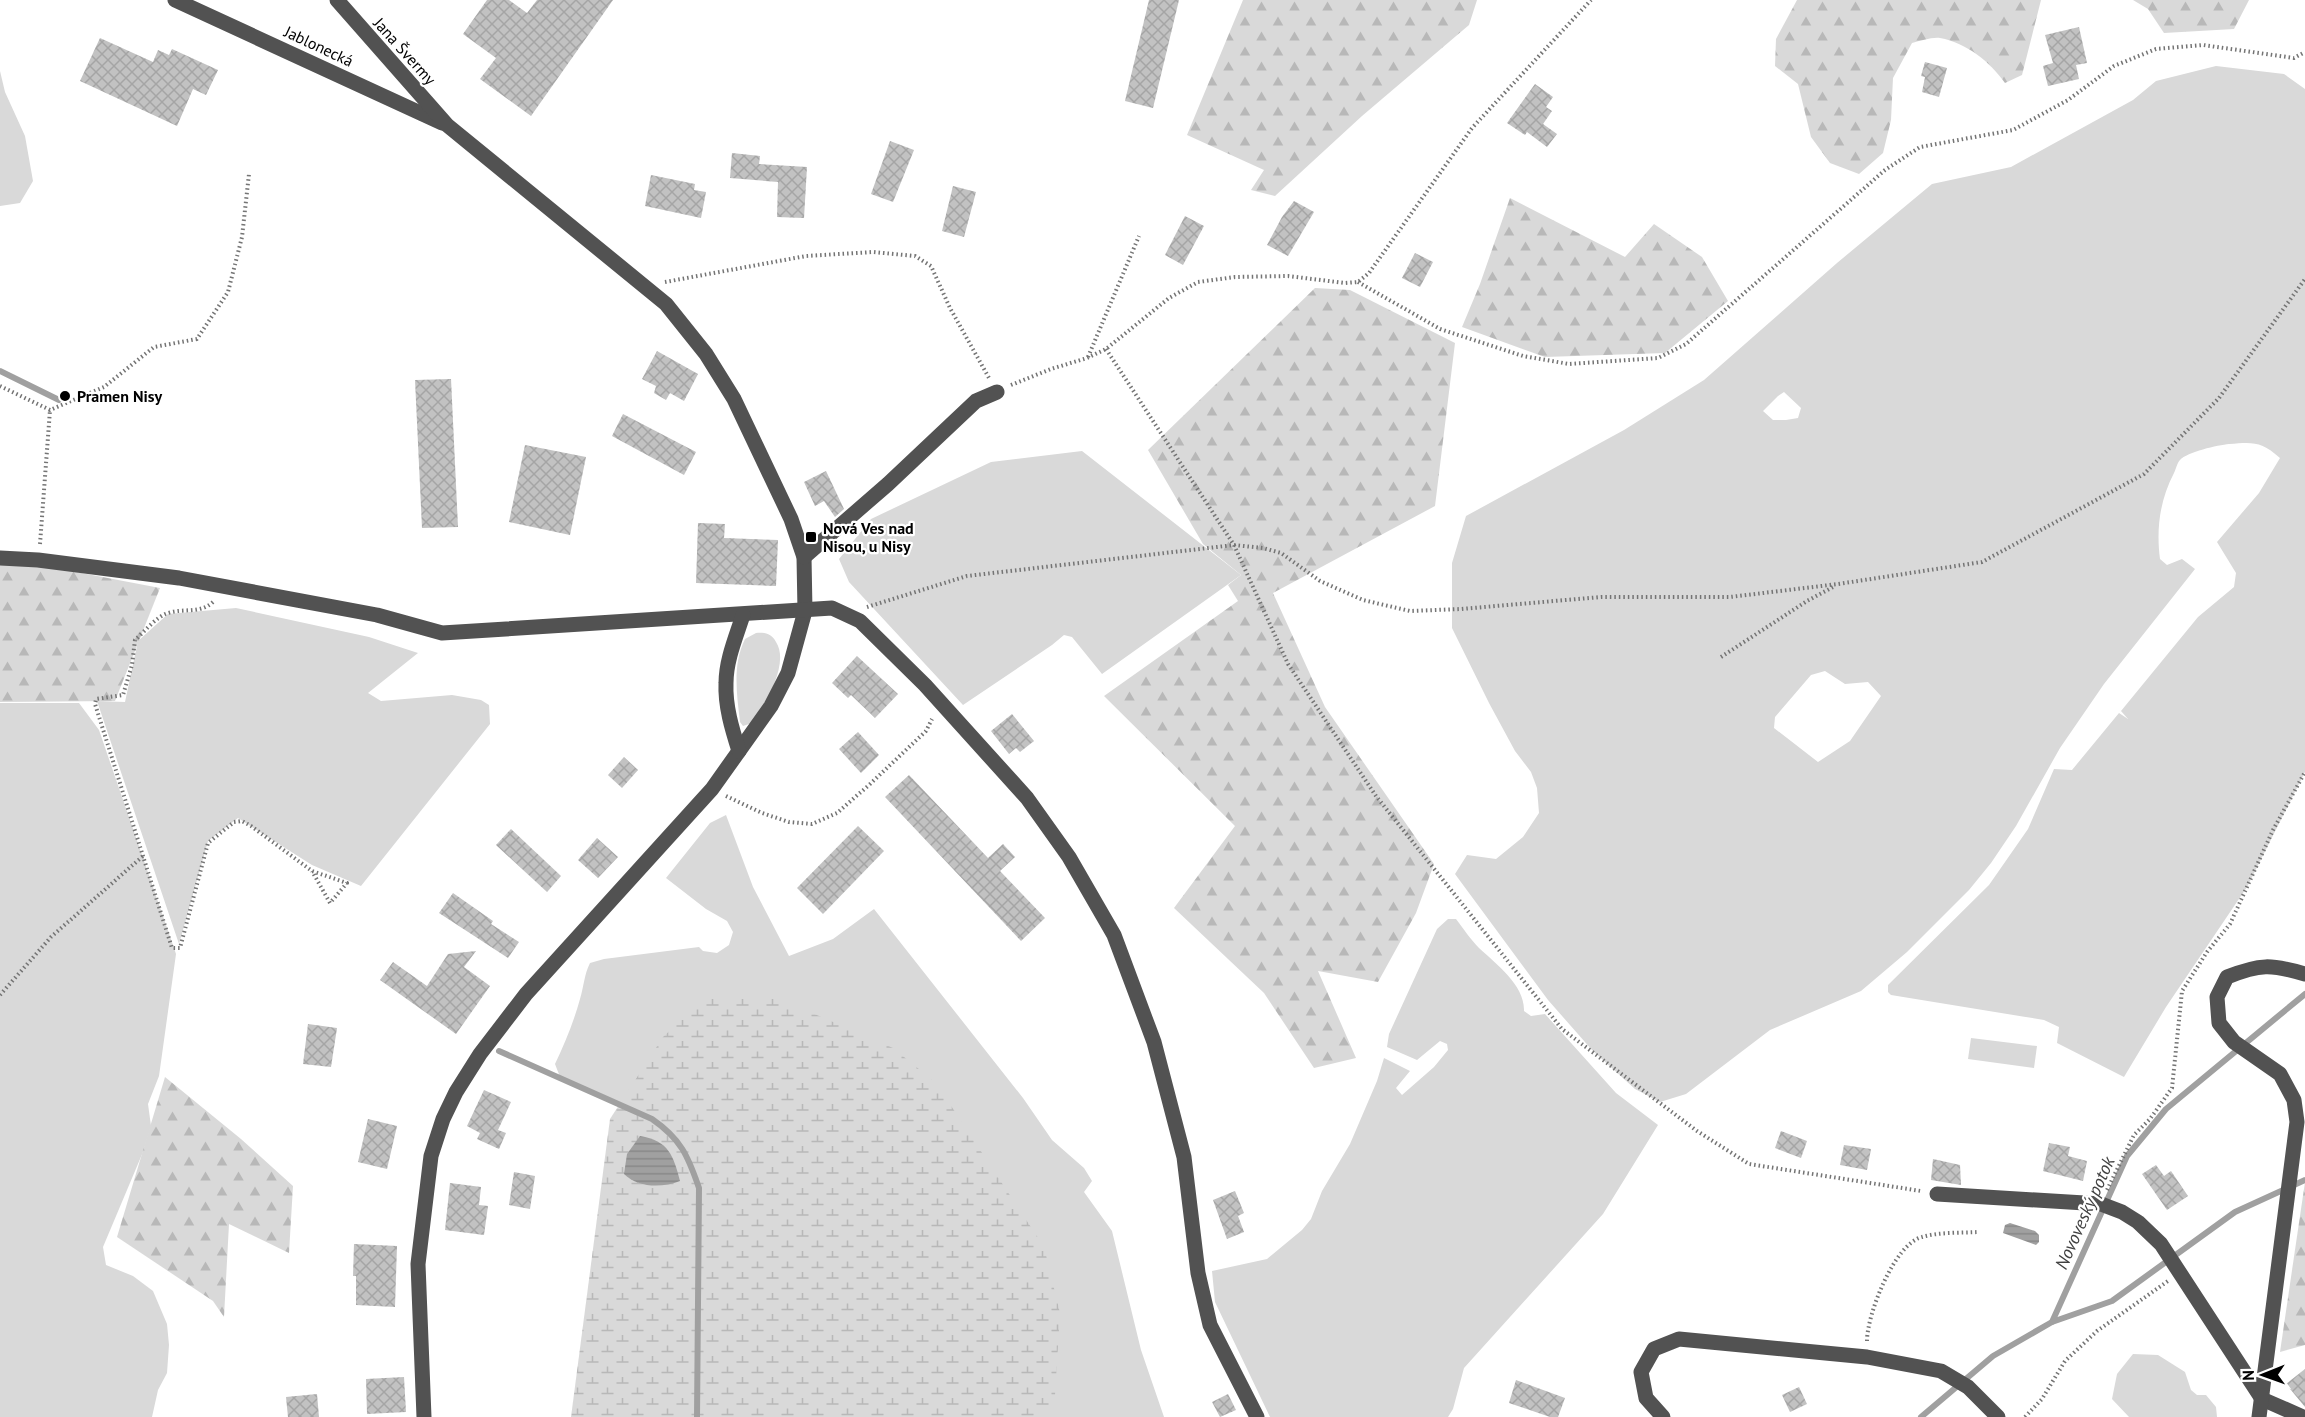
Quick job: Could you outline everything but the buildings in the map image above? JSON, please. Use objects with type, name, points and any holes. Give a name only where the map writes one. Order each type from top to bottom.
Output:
[{"type":"street","name":"Jablonecká","points":[[175,0],[447,125]]},
{"type":"street","name":"Jana Švermy","points":[[337,0],[447,125]]},
{"type":"street","points":[[424,1417],[418,1264],[431,1156],[443,1119],[456,1092],[480,1054],[526,994],[712,789],[739,752],[771,706],[788,673],[806,611],[804,558],[791,519],[734,399],[706,354],[666,304],[646,285],[447,125]]},
{"type":"street","points":[[804,558],[888,484],[976,401],[997,392]]},
{"type":"street","points":[[0,558],[38,560],[155,575],[377,615],[442,633],[832,608],[861,621],[940,701],[1027,798],[1069,857],[1114,935],[1154,1042],[1184,1156],[1198,1274],[1210,1325],[1257,1417]]},
{"type":"street","points":[[739,752],[729,718],[726,683],[731,654],[743,615]]},
{"type":"street","points":[[2259,1417],[2297,1122],[2294,1100],[2280,1074],[2234,1042],[2220,1023],[2217,998],[2227,977],[2252,967],[2278,966],[2305,974]]},
{"type":"street","points":[[1937,1194],[2101,1204],[2138,1222],[2161,1244],[2262,1399],[2303,1417]]},
{"type":"street","points":[[1663,1417],[1646,1398],[1641,1372],[1654,1349],[1678,1339],[1867,1357],[1941,1371],[1968,1387],[1998,1417]]},
{"type":"path","points":[[1358,282],[1369,273],[1472,128],[1592,0]]},
{"type":"path","points":[[646,285],[806,256],[873,252],[915,256],[931,266],[950,308],[997,392],[1106,349],[1169,298],[1198,282],[1235,277],[1288,276],[1345,283],[1358,282],[1440,329],[1522,356],[1569,364],[1658,358],[1686,345],[1885,170],[1920,147],[2013,130],[2068,100],[2114,66],[2156,49],[2203,45],[2294,58],[2305,52]]},
{"type":"path","points":[[0,386],[50,410],[104,387],[154,346],[197,339],[228,292],[242,237],[249,174]]},
{"type":"path","points":[[1088,358],[1139,236]]},
{"type":"path","points":[[845,614],[967,576],[1234,545],[1263,548],[1281,553],[1320,581],[1363,600],[1410,610],[1461,609],[1601,597],[1730,597],[1838,584],[1982,562],[2144,474],[2219,398],[2305,279]]},
{"type":"path","points":[[1106,349],[1234,545],[1287,664],[1376,796],[1562,1029],[1697,1131],[1749,1164],[1937,1194]]},
{"type":"path","points":[[42,535],[50,410]]},
{"type":"path","points":[[1722,657],[1807,600],[1838,584]]},
{"type":"path","points":[[229,588],[205,609],[166,613],[149,627],[135,640],[132,665],[123,695],[96,699],[95,704],[172,948],[180,948],[208,843],[234,822],[242,821],[251,826],[312,871],[347,882],[330,903],[312,871]]},
{"type":"path","points":[[712,789],[762,813],[789,822],[812,824],[837,813],[926,731],[940,701]]},
{"type":"path","points":[[0,995],[51,937],[143,856]]},
{"type":"path","points":[[1867,1357],[1867,1332],[1872,1312],[1884,1283],[1900,1254],[1919,1237],[1978,1232]]},
{"type":"path","points":[[2025,1417],[2042,1400],[2065,1361],[2097,1331],[2180,1273]]},
{"type":"green space","points":[[1243,0],[1477,0],[1469,25],[1362,116],[1275,196],[1251,190],[1264,170],[1187,135]]},
{"type":"green space","points":[[1797,0],[2041,0],[2022,75],[2005,83],[1977,54],[1959,44],[1940,38],[1912,43],[1893,78],[1891,120],[1883,153],[1859,174],[1830,163],[1811,137],[1798,84],[1775,66],[1776,39]]},
{"type":"green space","points":[[2133,0],[2249,0],[2234,29],[2164,33],[2148,9]]},
{"type":"green space","points":[[2216,66],[2284,74],[2305,89],[2305,772],[2247,887],[2166,1007],[2124,1077],[2057,1043],[2059,1027],[2044,1020],[1891,995],[1888,992],[1888,985],[1989,885],[2028,829],[2054,769],[2072,770],[2119,713],[2128,719],[2121,711],[2198,617],[2234,587],[2236,573],[2217,542],[2259,493],[2280,458],[2267,448],[2251,443],[2211,447],[2180,460],[2169,483],[2160,514],[2160,559],[2167,565],[2182,559],[2195,569],[2104,684],[2060,748],[2016,826],[1969,890],[1907,952],[1861,991],[1770,1030],[1686,1094],[1660,1102],[1635,1089],[1592,1050],[1548,1000],[1455,874],[1467,855],[1496,859],[1523,837],[1539,813],[1537,788],[1531,772],[1515,751],[1452,628],[1452,563],[1466,516],[1624,430],[1704,380],[1837,263],[1932,184],[2011,167],[2133,100],[2156,81]],"holes":[[[1784,392],[1801,408],[1798,418],[1773,420],[1763,411]],[[1825,671],[1845,684],[1868,682],[1881,696],[1850,741],[1818,762],[1774,728],[1775,717],[1811,675]]]},
{"type":"green space","points":[[0,71],[5,92],[25,136],[33,181],[20,203],[0,206]]},
{"type":"green space","points":[[1510,198],[1625,257],[1654,224],[1702,257],[1728,301],[1665,353],[1545,357],[1462,327],[1480,284]]},
{"type":"green space","points":[[1315,288],[1350,290],[1455,343],[1435,506],[1273,593],[1325,707],[1434,864],[1416,913],[1378,982],[1318,971],[1356,1058],[1314,1068],[1264,993],[1174,908],[1235,826],[1104,696],[1238,601],[1228,585],[1241,575],[1203,544],[1148,450]]},
{"type":"green space","points":[[1082,451],[1241,575],[1102,674],[1072,637],[1064,635],[963,705],[849,582],[839,559],[871,519],[991,462]]},
{"type":"green space","points":[[0,561],[24,562],[160,588],[115,701],[0,702]]},
{"type":"green space","points":[[236,608],[369,637],[418,653],[368,693],[381,701],[452,695],[481,700],[489,705],[490,724],[361,886],[312,865],[238,818],[208,841],[179,944],[97,701],[125,702],[138,641],[168,614]]},
{"type":"green space","points":[[756,633],[768,634],[774,639],[780,651],[780,661],[774,684],[763,706],[752,723],[743,726],[740,722],[737,691],[738,659],[745,639]]},
{"type":"green space","points":[[0,703],[79,703],[99,730],[176,954],[159,1076],[148,1104],[151,1126],[143,1152],[103,1247],[106,1265],[133,1276],[153,1291],[167,1324],[169,1345],[167,1373],[158,1390],[152,1417],[0,1417]]},
{"type":"green space","points":[[726,815],[753,887],[789,956],[833,939],[874,909],[1023,1098],[1052,1140],[1084,1168],[1092,1181],[1084,1192],[1112,1231],[1141,1350],[1164,1417],[729,1417],[624,1105],[560,1077],[555,1064],[575,1015],[590,963],[604,959],[699,947],[703,951],[717,953],[729,945],[733,932],[727,921],[706,909],[666,878],[710,823]]},
{"type":"green space","points":[[1448,919],[1456,919],[1476,945],[1515,984],[1523,1001],[1524,1011],[1531,1016],[1545,1014],[1616,1093],[1658,1125],[1603,1214],[1464,1368],[1453,1409],[1448,1417],[1270,1417],[1215,1302],[1212,1271],[1267,1259],[1302,1230],[1311,1219],[1322,1191],[1350,1144],[1377,1081],[1384,1058],[1410,1071],[1396,1088],[1402,1095],[1434,1067],[1448,1050],[1447,1044],[1440,1041],[1417,1060],[1387,1047],[1389,1034],[1437,929]]},
{"type":"green space","points":[[773,996],[893,1048],[936,1083],[1044,1247],[1060,1313],[1055,1395],[1044,1417],[571,1417],[610,1119],[663,1037],[704,999]]},
{"type":"green space","points":[[1971,1038],[2037,1046],[2034,1068],[1968,1059]]},
{"type":"green space","points":[[165,1077],[241,1139],[293,1186],[289,1253],[229,1224],[224,1317],[213,1301],[117,1237]]},
{"type":"green space","points":[[2305,1182],[2305,1345],[2280,1352]]},
{"type":"green space","points":[[2133,1354],[2158,1355],[2185,1372],[2191,1390],[2197,1395],[2206,1395],[2216,1407],[2217,1417],[2129,1417],[2112,1399],[2117,1374]]},
{"type":"shaded area","points":[[640,1136],[658,1141],[664,1146],[672,1157],[680,1181],[666,1185],[650,1185],[636,1182],[624,1174],[627,1154]]},
{"type":"shaded area","points":[[2010,1223],[2035,1231],[2039,1235],[2039,1242],[2036,1245],[2003,1233],[2005,1225]]},
{"type":"waterway","points":[[0,371],[59,400]]},
{"type":"waterway","name":"Novoveský potok","points":[[1921,1417],[1993,1356],[2052,1322],[2127,1156],[2166,1109],[2305,994]]},
{"type":"waterway","points":[[499,1051],[652,1119],[677,1141],[687,1157],[699,1188],[697,1417]]},
{"type":"waterway","points":[[2052,1322],[2112,1301],[2235,1212],[2305,1180]]},
{"type":"place","name":"Pramen Nisy","points":[[65,396]]},
{"type":"place","name":"Nová Ves nad Nisou, u Nisy","points":[[811,537]]}]
